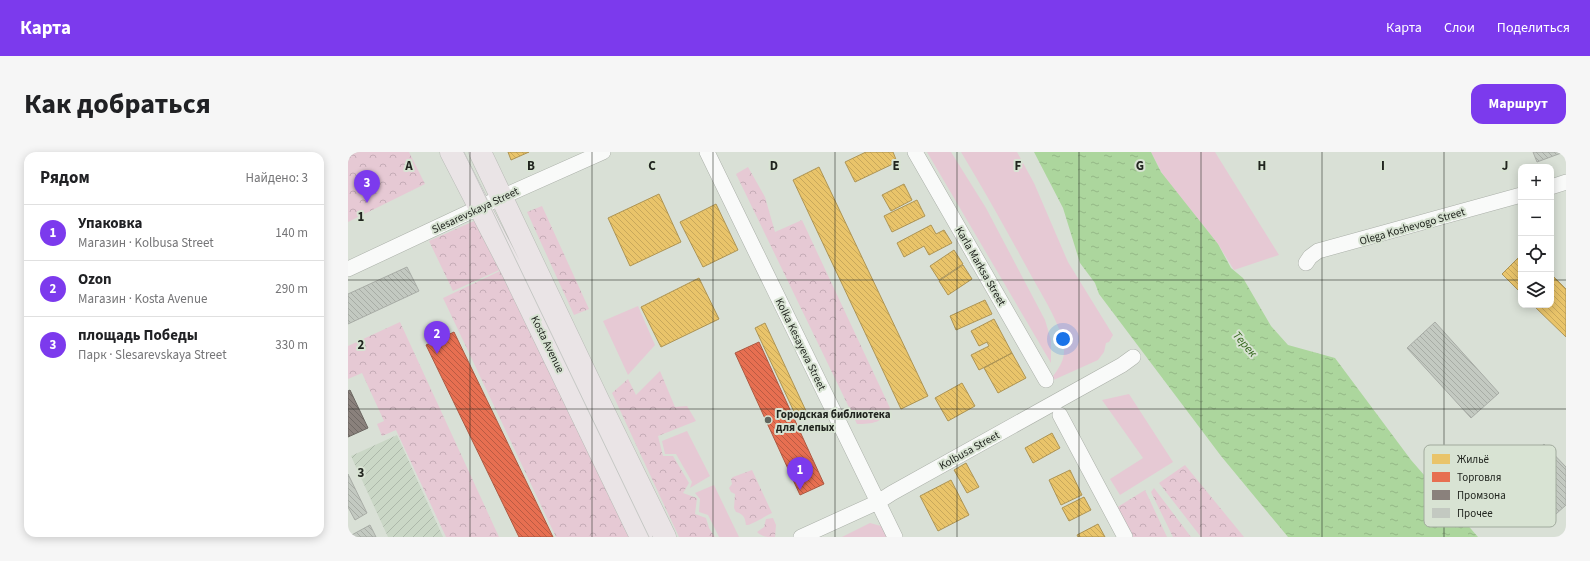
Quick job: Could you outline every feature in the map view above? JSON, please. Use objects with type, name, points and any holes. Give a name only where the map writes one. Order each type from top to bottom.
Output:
[{"type":"main road","name":"Kosta Avenue","points":[[451,152],[513,272],[641,537]]},
{"type":"main road","name":"Kosta Avenue","points":[[480,152],[665,537]]},
{"type":"street","name":"Slesarevskaya Street","points":[[348,269],[502,197],[603,152]]},
{"type":"street","name":"Kolka Kesayeva Street","points":[[707,152],[894,537]]},
{"type":"street","name":"Karla Marksa Street","points":[[915,152],[1046,380]]},
{"type":"street","points":[[1554,186],[1566,182]]},
{"type":"street","name":"Olega Koshevogo Street","points":[[1306,262],[1318,251],[1518,196]]},
{"type":"street","name":"Kolbusa Street","points":[[801,537],[878,502],[1044,407],[1122,365],[1133,357]]},
{"type":"street","points":[[1060,415],[1125,537]]},
{"type":"shaded area","points":[[397,435],[443,537],[388,537],[351,456]]},
{"type":"green space","points":[[348,152],[409,152],[425,184],[348,222]]},
{"type":"green space","points":[[927,152],[951,152],[986,208],[1045,320],[1051,340],[1051,363]]},
{"type":"green space","points":[[961,152],[1017,152],[1034,183],[1068,262],[1113,335],[1109,342],[1106,343],[1104,352],[1098,360],[1049,382],[1059,368],[1064,356],[1061,334],[1047,304]]},
{"type":"green space","points":[[1151,152],[1215,152],[1279,255],[1234,270],[1218,244],[1163,175]]},
{"type":"green space","points":[[748,167],[765,197],[775,232],[802,220],[890,408],[880,420],[868,424],[857,424],[736,174]]},
{"type":"green space","points":[[542,206],[589,309],[574,315],[527,212]]},
{"type":"green space","points":[[483,217],[506,267],[453,291],[429,241]]},
{"type":"green space","points":[[502,270],[629,537],[556,537],[443,298]]},
{"type":"green space","points":[[638,306],[655,345],[628,375],[603,321]]},
{"type":"green space","points":[[400,322],[499,537],[446,537],[396,430],[382,436],[377,424],[384,421],[362,373],[348,379],[348,346]]},
{"type":"green space","points":[[660,371],[675,407],[687,406],[696,421],[658,436],[663,456],[673,456],[689,483],[683,493],[697,498],[695,514],[706,518],[709,528],[715,537],[679,537],[612,393],[628,379],[636,395]]},
{"type":"green space","points":[[1129,394],[1173,462],[1120,495],[1110,479],[1143,458],[1102,400]]},
{"type":"green space","points":[[687,431],[710,476],[690,488],[692,482],[676,454],[665,454],[662,441]]},
{"type":"green space","points":[[1185,465],[1244,537],[1201,537],[1159,483]]},
{"type":"green space","points":[[752,470],[772,513],[749,525],[746,525],[744,517],[736,512],[734,508],[735,494],[731,492],[729,488],[732,484],[731,479],[733,477]]},
{"type":"green space","points":[[714,485],[739,537],[719,537],[708,515],[699,512],[700,499],[695,493]]},
{"type":"green space","points":[[1154,488],[1191,537],[1173,537],[1151,492]]},
{"type":"green space","points":[[1145,490],[1167,537],[1130,537],[1116,508]]},
{"type":"green space","points":[[773,518],[776,525],[775,537],[763,536],[757,532],[764,527],[766,519]]},
{"type":"green space","points":[[870,523],[881,526],[888,537],[842,537]]},
{"type":"water","name":"Терек","points":[[1034,152],[1151,152],[1161,172],[1218,244],[1231,268],[1243,278],[1271,326],[1288,345],[1335,358],[1411,460],[1424,475],[1424,527],[1469,527],[1478,537],[1288,537],[1221,456],[1099,294],[1095,283],[1080,263],[1063,208]]},
{"type":"building: Жильё","points":[[508,152],[529,152],[511,160]]},
{"type":"building: Жильё","points":[[866,152],[893,152],[897,162],[855,182],[845,162]]},
{"type":"building: Жильё","points":[[819,167],[928,396],[901,409],[793,180]]},
{"type":"building: Жильё","points":[[904,184],[912,200],[891,211],[882,195]]},
{"type":"building: Жильё","points":[[659,194],[681,242],[630,266],[608,218]]},
{"type":"building: Жильё","points":[[917,200],[925,216],[892,232],[884,216]]},
{"type":"building: Жильё","points":[[716,204],[738,250],[703,267],[680,222]]},
{"type":"building: Жильё","points":[[931,225],[936,234],[944,230],[952,243],[929,255],[924,246],[904,257],[897,243]]},
{"type":"building: Жильё","points":[[954,250],[963,264],[939,280],[930,266]]},
{"type":"building: Жильё","points":[[1518,258],[1518,290],[1502,274]]},
{"type":"building: Жильё","points":[[963,265],[972,279],[948,295],[939,281]]},
{"type":"building: Жильё","points":[[1554,277],[1566,289],[1566,337],[1536,308],[1554,308]]},
{"type":"building: Жильё","points":[[699,278],[719,319],[661,347],[641,307]]},
{"type":"building: Жильё","points":[[985,300],[992,314],[956,330],[950,316]]},
{"type":"building: Жильё","points":[[994,319],[1012,353],[979,370],[971,355],[989,346],[987,342],[979,346],[971,331]]},
{"type":"building: Жильё","points":[[765,323],[806,411],[796,416],[755,328]]},
{"type":"building: Жильё","points":[[1012,353],[1026,378],[998,393],[984,368]]},
{"type":"building: Жильё","points":[[962,383],[975,406],[948,421],[935,398]]},
{"type":"building: Жильё","points":[[1052,433],[1060,448],[1033,463],[1025,448]]},
{"type":"building: Жильё","points":[[966,463],[979,487],[967,493],[954,470]]},
{"type":"building: Жильё","points":[[1070,470],[1082,495],[1061,505],[1049,480]]},
{"type":"building: Жильё","points":[[951,480],[969,515],[938,531],[920,496]]},
{"type":"building: Жильё","points":[[1084,497],[1091,510],[1069,521],[1062,508]]},
{"type":"building: Жильё","points":[[1098,524],[1105,537],[1078,537],[1077,535]]},
{"type":"building: Торговля","points":[[454,332],[553,537],[519,537],[426,345]]},
{"type":"building: Торговля","points":[[759,342],[824,484],[800,495],[735,353]]},
{"type":"building: Промзона","points":[[350,390],[368,428],[348,437],[348,391]]},
{"type":"building: Прочее","points":[[1533,152],[1564,152],[1537,162]]},
{"type":"building: Прочее","points":[[407,267],[419,291],[348,324],[348,294]]},
{"type":"building: Прочее","points":[[1435,322],[1499,393],[1471,418],[1407,348]]},
{"type":"building: Прочее","points":[[1556,457],[1566,467],[1566,505],[1556,514]]},
{"type":"building: Прочее","points":[[348,474],[367,513],[355,520],[348,507]]},
{"type":"building: Прочее","points":[[370,525],[376,537],[348,537]]},
{"type":"tram line","points":[[464,152],[649,537]]},
{"type":"place","name":"площадь Победы","points":[[367,203]]},
{"type":"place","name":"Ozon","points":[[437,354]]},
{"type":"place","name":"Городская библиотека для слепых","points":[[768,420]]},
{"type":"place","name":"Упаковка","points":[[800,490]]}]
